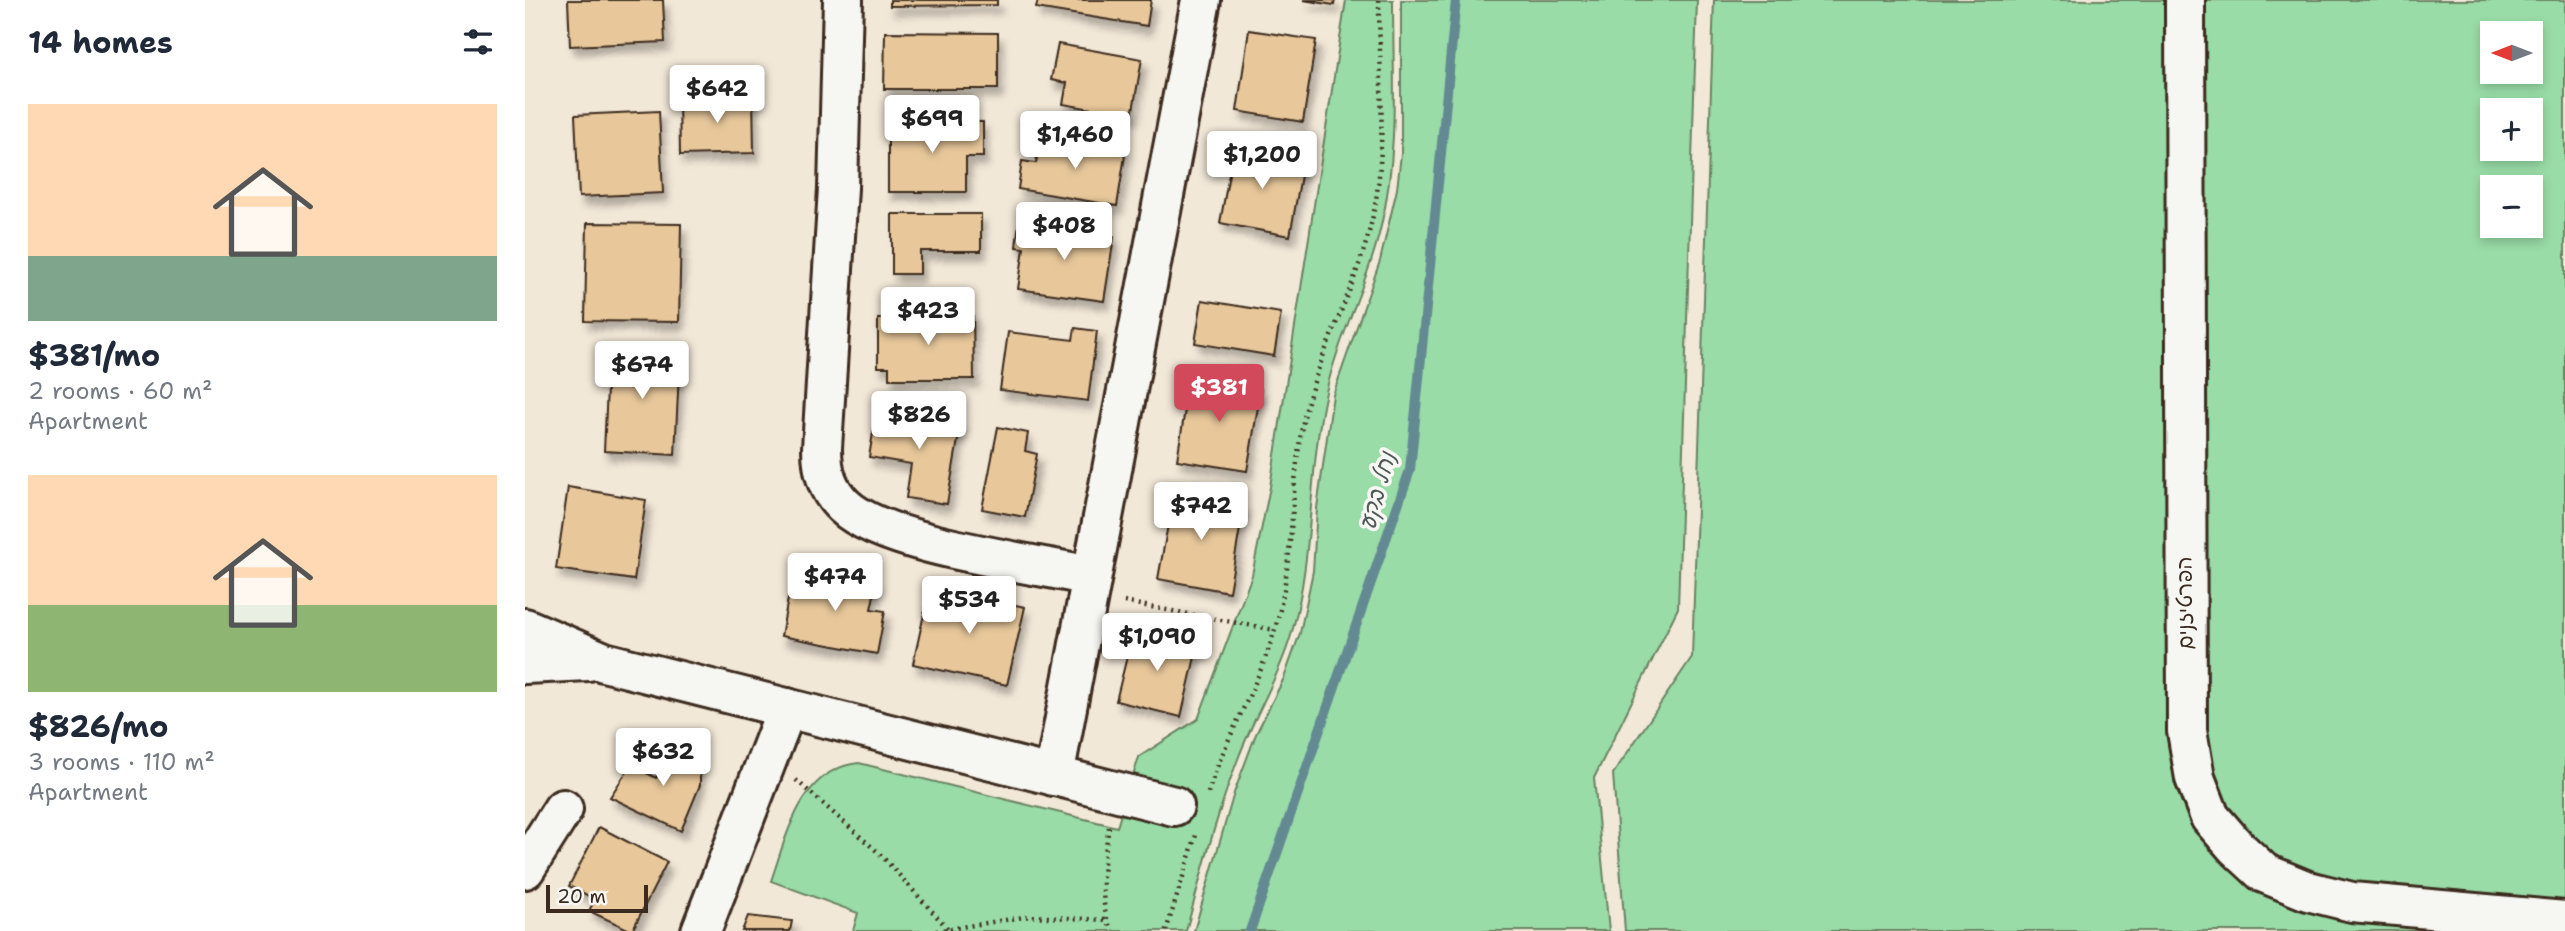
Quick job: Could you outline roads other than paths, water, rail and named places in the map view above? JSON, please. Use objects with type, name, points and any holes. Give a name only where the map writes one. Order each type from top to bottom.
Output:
[{"type":"street","points":[[843,0],[838,174],[821,448],[829,486],[855,515],[903,536],[1090,585]]},
{"type":"street","points":[[1054,776],[1201,0]]},
{"type":"street","name":"הפרטיזנים","points":[[2185,0],[2187,731],[2195,778],[2210,817],[2236,847],[2264,873],[2308,891],[2352,902],[2565,921]]},
{"type":"street","points":[[525,628],[604,662],[1193,811]]},
{"type":"street","points":[[525,664],[604,662]]},
{"type":"street","points":[[701,931],[787,708]]},
{"type":"street","points":[[525,869],[563,809]]},
{"type":"waterway","name":"נחל בקע","points":[[1250,931],[1410,470],[1456,0]]}]
